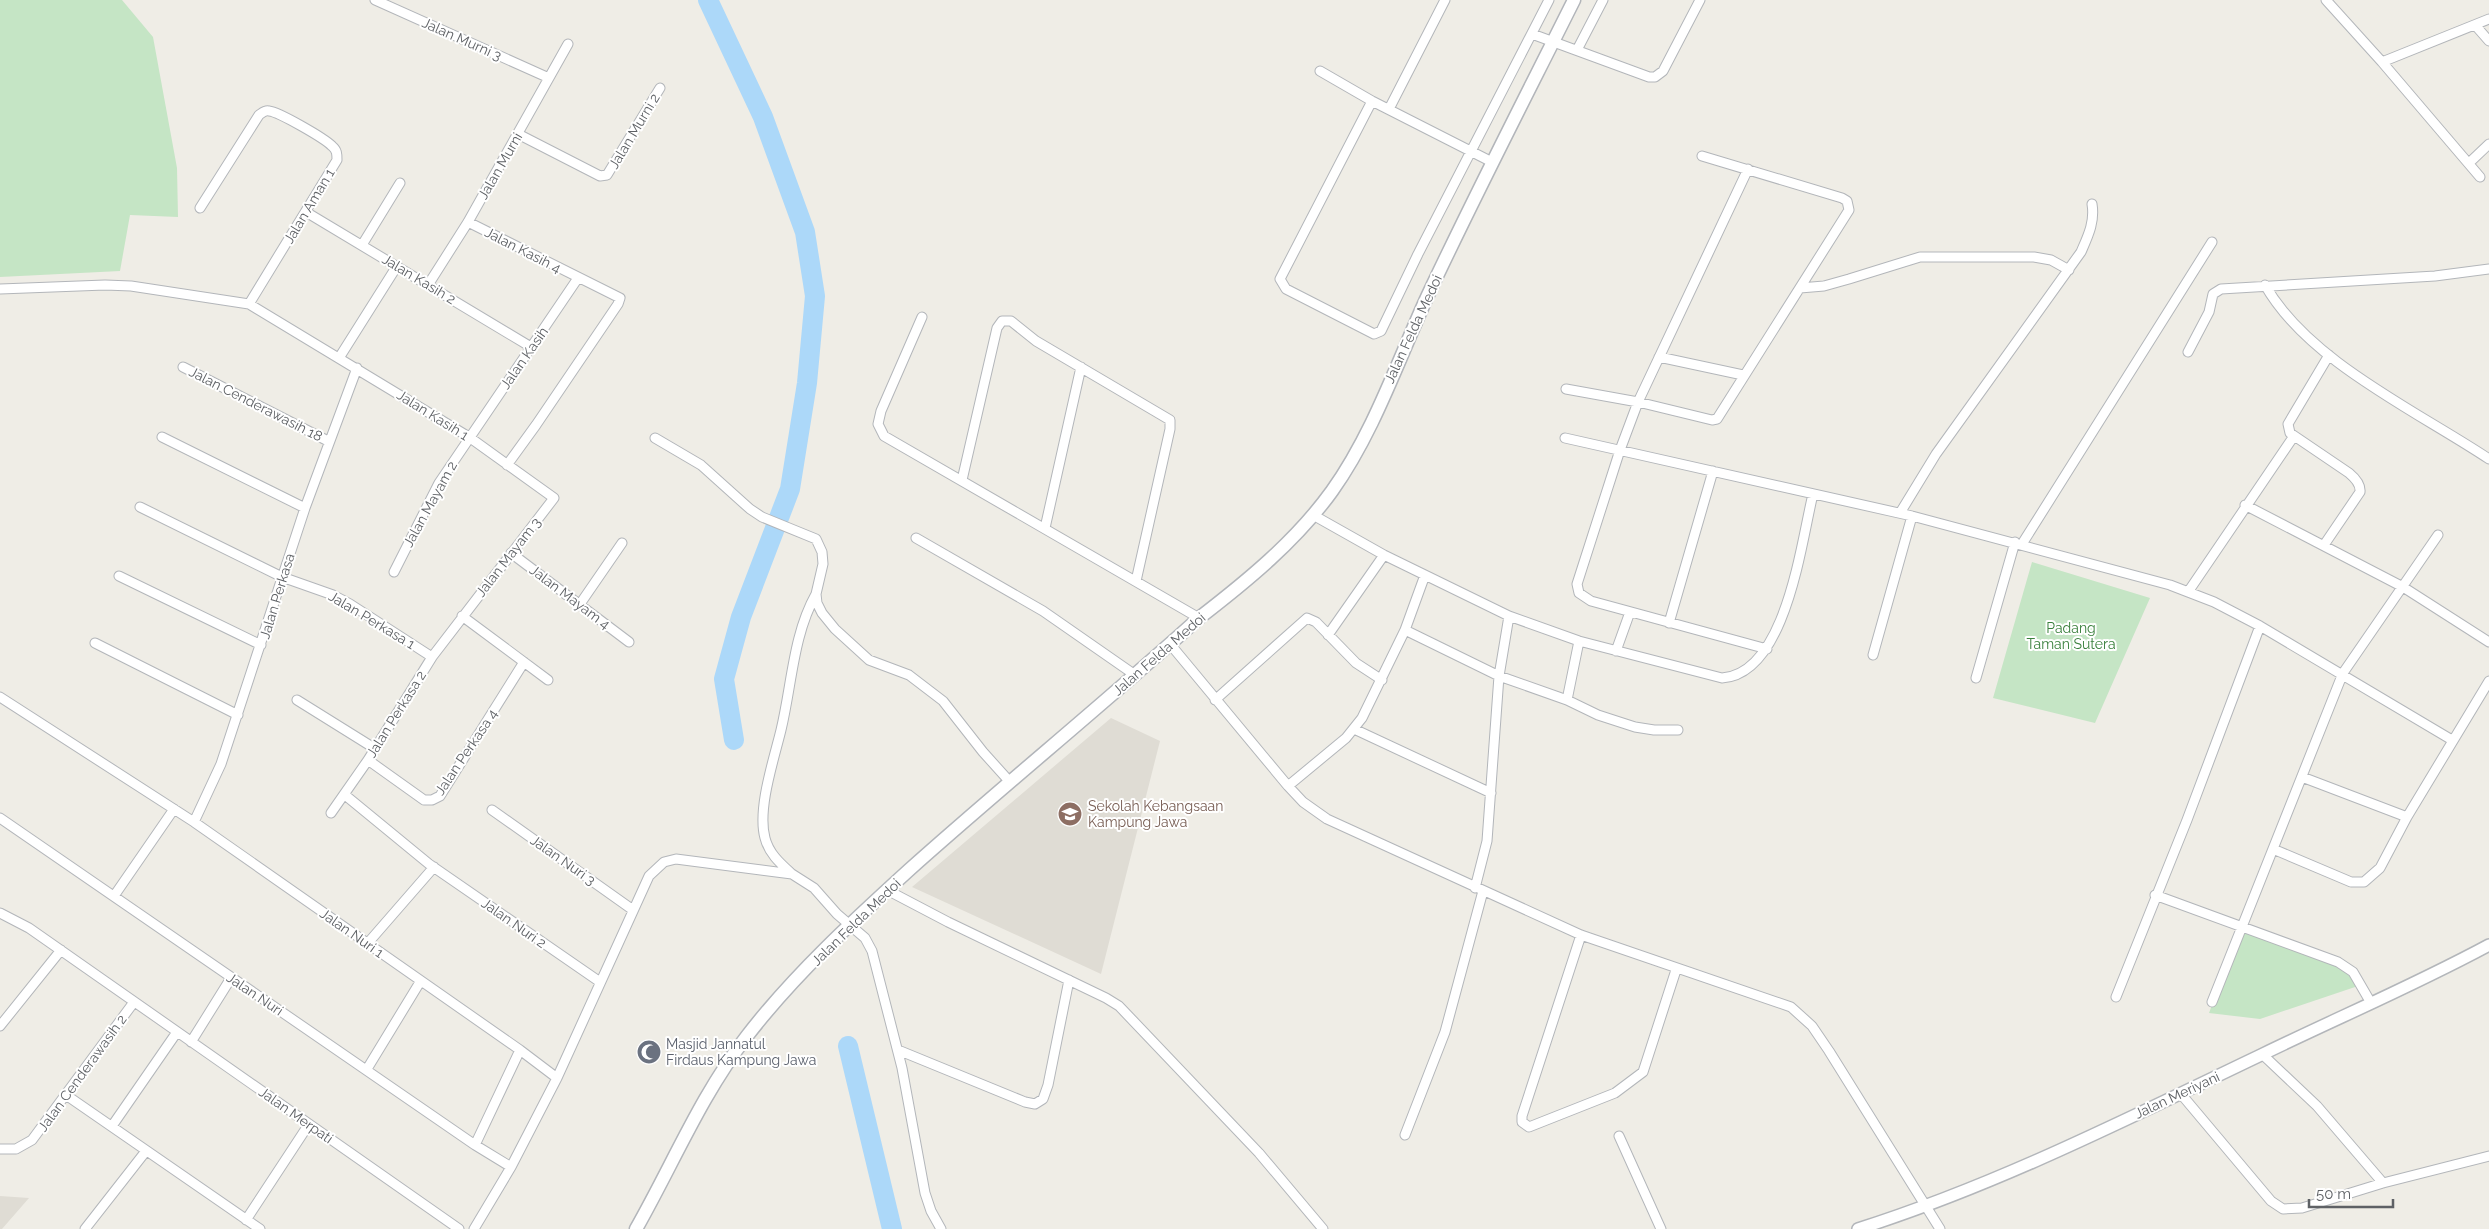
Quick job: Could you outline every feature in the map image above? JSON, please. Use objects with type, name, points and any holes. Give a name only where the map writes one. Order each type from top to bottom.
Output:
[{"type":"main road","name":"Jalan Felda Medoi","points":[[636,1229],[708,1092],[724,1066],[776,1001],[887,890],[1199,618],[1234,591],[1313,515],[1356,452],[1492,162],[1574,0]]},
{"type":"street","name":"Jalan Murni 3","points":[[375,0],[549,78]]},
{"type":"street","points":[[1389,109],[1445,0]]},
{"type":"street","points":[[1372,101],[1280,280],[1286,289],[1371,334],[1377,334],[1381,331],[1470,150],[1549,0]]},
{"type":"street","points":[[1577,50],[1603,0]]},
{"type":"street","points":[[1532,34],[1553,43],[1655,77],[1664,71],[1700,0]]},
{"type":"street","points":[[2326,0],[2382,62],[2480,177]]},
{"type":"street","points":[[2382,62],[2489,19]]},
{"type":"street","points":[[2475,25],[2489,41]]},
{"type":"street","name":"Jalan Murni","points":[[428,285],[468,222],[568,44]]},
{"type":"street","points":[[1320,71],[1372,101],[1492,162]]},
{"type":"street","name":"Jalan Murni 2","points":[[518,134],[600,176],[607,175],[660,88]]},
{"type":"street","name":"Jalan Aman 1","points":[[200,208],[259,115],[264,111],[271,110],[323,140],[336,152],[337,160],[249,304]]},
{"type":"street","points":[[2469,162],[2489,144]]},
{"type":"street","points":[[1566,389],[1638,402],[1715,420],[1720,416],[1743,375],[1847,216],[1849,205],[1842,198],[1702,156]]},
{"type":"street","points":[[1748,169],[1638,402],[1620,450],[1577,584],[1579,593],[1586,599],[1767,649]]},
{"type":"street","points":[[362,245],[400,184]]},
{"type":"street","points":[[1900,513],[1911,492],[1972,402],[2069,270],[2089,234],[2094,214],[2092,204]]},
{"type":"street","name":"Jalan Kasih 2","points":[[306,212],[531,347]]},
{"type":"street","name":"Jalan Kasih 4","points":[[468,222],[620,298],[618,304],[507,465]]},
{"type":"street","points":[[1976,678],[2019,543],[2212,242]]},
{"type":"street","points":[[1800,288],[1824,286],[1920,257],[2034,257],[2051,260],[2069,270]]},
{"type":"street","points":[[339,358],[397,266]]},
{"type":"street","points":[[2188,352],[2209,312],[2213,294],[2216,291],[2228,288],[2265,285],[2435,276],[2489,269]]},
{"type":"street","name":"Jalan Kasih","points":[[469,437],[578,278]]},
{"type":"street","points":[[0,289],[105,284],[131,286],[249,304]]},
{"type":"street","points":[[2265,285],[2285,313],[2329,355],[2489,459]]},
{"type":"street","name":"Jalan Kasih 1","points":[[249,304],[469,437],[554,498]]},
{"type":"street","points":[[922,317],[881,411],[879,429],[890,440],[1199,618]]},
{"type":"street","points":[[962,480],[999,324],[1007,320],[1011,321],[1036,340],[1166,416],[1171,423],[1136,581]]},
{"type":"street","points":[[2324,545],[2360,492],[2360,488],[2356,479],[2349,473],[2288,430],[2291,415],[2329,355]]},
{"type":"street","points":[[1659,357],[1743,375]]},
{"type":"street","name":"Jalan Cenderawasih 18","points":[[183,367],[328,440]]},
{"type":"street","points":[[1045,528],[1081,367]]},
{"type":"street","name":"Jalan Perkasa","points":[[194,822],[222,764],[328,440],[357,368]]},
{"type":"street","points":[[2188,592],[2245,505],[2294,436]]},
{"type":"street","name":"Jalan Mayam 2","points":[[394,572],[436,487],[469,437]]},
{"type":"street","points":[[162,438],[305,508]]},
{"type":"street","points":[[655,438],[701,465],[750,509],[762,517],[816,539],[822,552],[822,564],[816,594],[817,603],[822,613],[835,629],[869,660],[909,675],[922,683],[943,702],[1010,782]]},
{"type":"street","points":[[1565,438],[1900,513],[2019,543],[2188,592],[2214,602],[2260,626],[2343,673],[2452,740]]},
{"type":"street","points":[[1669,623],[1713,471]]},
{"type":"street","points":[[1313,515],[1384,555],[1509,616],[1616,652],[1722,678],[1731,678],[1745,671],[1767,649],[1787,603],[1813,494]]},
{"type":"street","name":"Jalan Mayam 3","points":[[462,616],[554,498]]},
{"type":"street","points":[[2245,505],[2403,587],[2489,642]]},
{"type":"street","name":"Jalan Perkasa 1","points":[[140,506],[282,578],[333,595],[432,657]]},
{"type":"street","points":[[1873,656],[1912,516]]},
{"type":"street","points":[[2212,1002],[2343,673],[2438,535]]},
{"type":"street","points":[[916,538],[1043,611],[1135,675]]},
{"type":"street","points":[[580,604],[622,543]]},
{"type":"street","name":"Jalan Mayam 4","points":[[511,553],[629,642]]},
{"type":"street","points":[[1328,635],[1384,555]]},
{"type":"street","points":[[1288,786],[1354,729],[1362,718],[1405,630],[1425,575]]},
{"type":"street","points":[[119,576],[261,646]]},
{"type":"street","points":[[816,594],[806,612],[798,641],[781,730],[769,771],[763,826],[765,839],[772,854],[792,874],[814,888],[837,914],[865,938],[872,951],[898,1050],[925,1193],[931,1211],[941,1229]]},
{"type":"street","points":[[1616,652],[1630,612]]},
{"type":"street","points":[[462,616],[548,680]]},
{"type":"street","name":"Jalan Perkasa 2","points":[[331,813],[368,760],[432,657],[462,616]]},
{"type":"street","points":[[1404,1135],[1445,1032],[1479,890],[1487,840],[1499,676],[1509,616]]},
{"type":"street","points":[[1215,700],[1302,621],[1312,620],[1356,663],[1382,680]]},
{"type":"street","points":[[2116,997],[2155,895],[2187,820],[2260,626]]},
{"type":"street","points":[[1405,630],[1499,676],[1567,700],[1598,715],[1635,727],[1654,730],[1678,730]]},
{"type":"street","points":[[1567,700],[1579,641]]},
{"type":"street","points":[[95,643],[238,714]]},
{"type":"street","points":[[1170,644],[1288,786],[1303,802],[1327,819],[1581,935],[1676,970],[1772,1000],[1791,1008],[1803,1016],[1830,1051],[1940,1229]]},
{"type":"street","name":"Jalan Perkasa 4","points":[[368,760],[424,800],[432,800],[440,796],[524,662]]},
{"type":"street","points":[[2273,849],[2351,882],[2364,882],[2380,868],[2407,817],[2489,681]]},
{"type":"street","name":"Jalan Nuri 1","points":[[0,697],[194,822],[420,982],[520,1050],[557,1078]]},
{"type":"street","points":[[297,700],[374,748]]},
{"type":"street","points":[[1354,729],[1491,793]]},
{"type":"street","points":[[2302,777],[2407,817]]},
{"type":"street","name":"Jalan Nuri 2","points":[[345,795],[399,841],[431,865],[600,982]]},
{"type":"street","points":[[114,896],[174,809]]},
{"type":"street","name":"Jalan Nuri 3","points":[[492,810],[633,910]]},
{"type":"street","name":"Jalan Nuri","points":[[0,818],[475,1145],[512,1167]]},
{"type":"street","points":[[474,1229],[512,1167],[557,1078],[633,910],[654,869],[664,862],[676,859],[792,874]]},
{"type":"street","points":[[367,944],[431,865]]},
{"type":"street","points":[[887,890],[948,922],[1106,998],[1125,1012],[1259,1153],[1323,1229]]},
{"type":"street","points":[[2155,895],[2242,926],[2346,967],[2357,978],[2371,1003]]},
{"type":"street","name":"Jalan Merpati","points":[[0,913],[29,928],[459,1229]]},
{"type":"street","points":[[1581,935],[1522,1116],[1522,1122],[1529,1128],[1615,1093],[1643,1072],[1676,970]]},
{"type":"street","name":"Jalan Meriyani","points":[[1858,1229],[1926,1206],[1994,1178],[2181,1094],[2489,945]]},
{"type":"street","points":[[0,1026],[60,950]]},
{"type":"street","points":[[191,1042],[231,978]]},
{"type":"street","points":[[898,1050],[1025,1102],[1035,1104],[1042,1099],[1048,1085],[1069,980]]},
{"type":"street","points":[[367,1069],[420,982]]},
{"type":"street","name":"Jalan Cenderawasih 2","points":[[0,1149],[16,1149],[32,1140],[134,1002]]},
{"type":"street","points":[[112,1126],[177,1032]]},
{"type":"street","points":[[475,1145],[520,1050]]},
{"type":"street","points":[[2262,1054],[2317,1106],[2383,1183]]},
{"type":"street","points":[[2181,1094],[2278,1207],[2289,1209],[2302,1208],[2383,1183],[2489,1156]]},
{"type":"street","points":[[66,1095],[260,1229]]},
{"type":"street","points":[[246,1220],[309,1124]]},
{"type":"street","points":[[1619,1136],[1661,1229]]},
{"type":"street","points":[[87,1228],[146,1151]]},
{"type":"shaded area","name":"Sekolah Kebangsaan Kampung Jawa","points":[[1111,718],[1160,741],[1101,974],[912,887]]},
{"type":"shaded area","points":[[0,1196],[29,1198],[2,1229],[0,1229]]},
{"type":"green space","points":[[0,0],[122,0],[153,37],[177,168],[178,217],[130,215],[120,271],[0,277]]},
{"type":"green space","name":"Padang Taman Sutera","points":[[2032,562],[2150,598],[2095,723],[1993,698]]},
{"type":"green space","points":[[2242,926],[2338,962],[2361,985],[2260,1019],[2209,1013]]},
{"type":"waterway","points":[[708,0],[763,117],[805,232],[815,296],[807,383],[790,489],[741,617],[724,679],[734,740]]},
{"type":"waterway","points":[[848,1046],[892,1229]]},
{"type":"place","name":"Sekolah Kebangsaan Kampung Jawa","points":[[1070,814]]},
{"type":"place","name":"Masjid Jannatul Firdaus Kampung Jawa","points":[[649,1052]]}]
